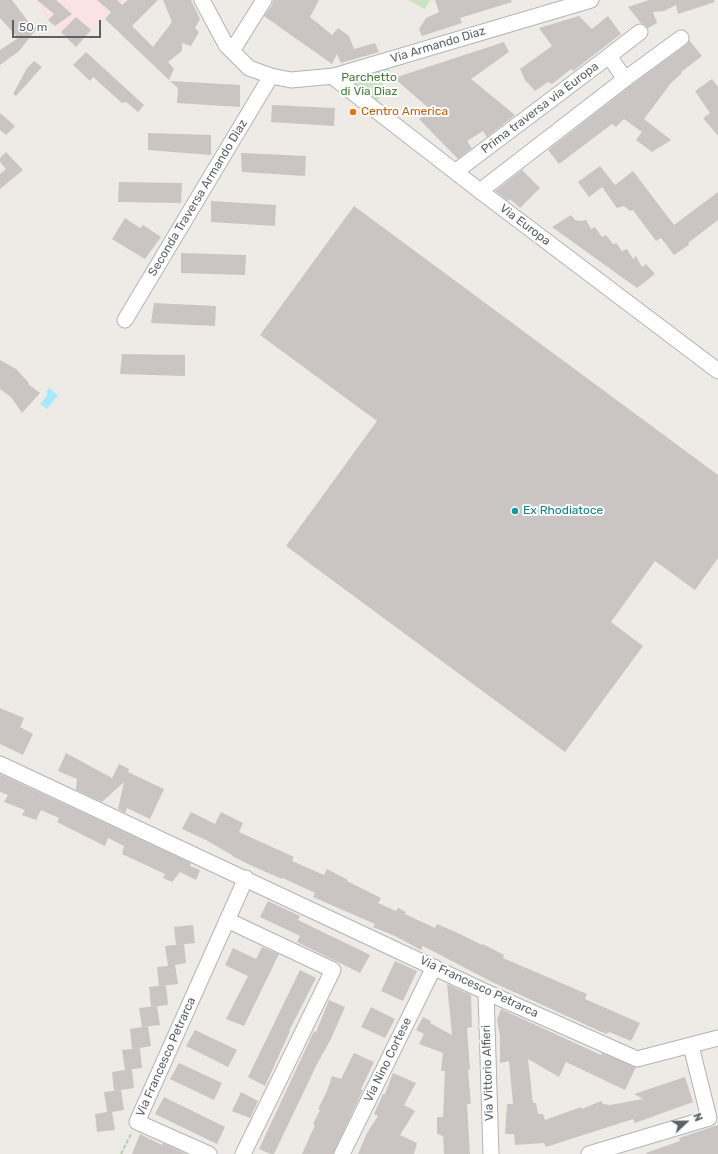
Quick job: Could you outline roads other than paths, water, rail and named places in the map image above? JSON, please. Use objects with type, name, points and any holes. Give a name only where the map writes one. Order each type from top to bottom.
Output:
[{"type":"street","name":"Via Armando Diaz","points":[[202,0],[226,45],[249,68],[271,76],[291,80],[333,76],[591,0]]},
{"type":"street","points":[[232,51],[264,0]]},
{"type":"street","points":[[609,56],[640,32]]},
{"type":"street","points":[[480,191],[681,38]]},
{"type":"street","name":"Prima traversa via Europa","points":[[455,172],[609,56],[625,80]]},
{"type":"street","name":"Seconda Traversa Armando Diaz","points":[[125,320],[271,76]]},
{"type":"street","name":"Via Europa","points":[[333,76],[455,172],[718,372]]},
{"type":"street","name":"Via Francesco Petrarca","points":[[0,764],[246,878],[486,992],[637,1059],[718,1038]]},
{"type":"street","name":"Via Francesco Petrarca","points":[[209,1154],[137,1122],[246,878]]},
{"type":"street","points":[[227,920],[333,970],[243,1154]]},
{"type":"street","name":"Via Nino Cortese","points":[[342,1154],[434,967]]},
{"type":"street","name":"Via Vittorio Alfieri","points":[[486,992],[491,1154]]},
{"type":"street","points":[[589,1154],[709,1118],[691,1046]]},
{"type":"water","points":[[49,388],[58,395],[47,409],[40,404],[48,394],[46,392]]},
{"type":"place","name":"Centro America","points":[[353,112]]},
{"type":"place","name":"Ex Rhodiatoce","points":[[515,511]]},
{"type":"park label","name":"Parchetto di Via Diaz","points":[[369,85]]}]
